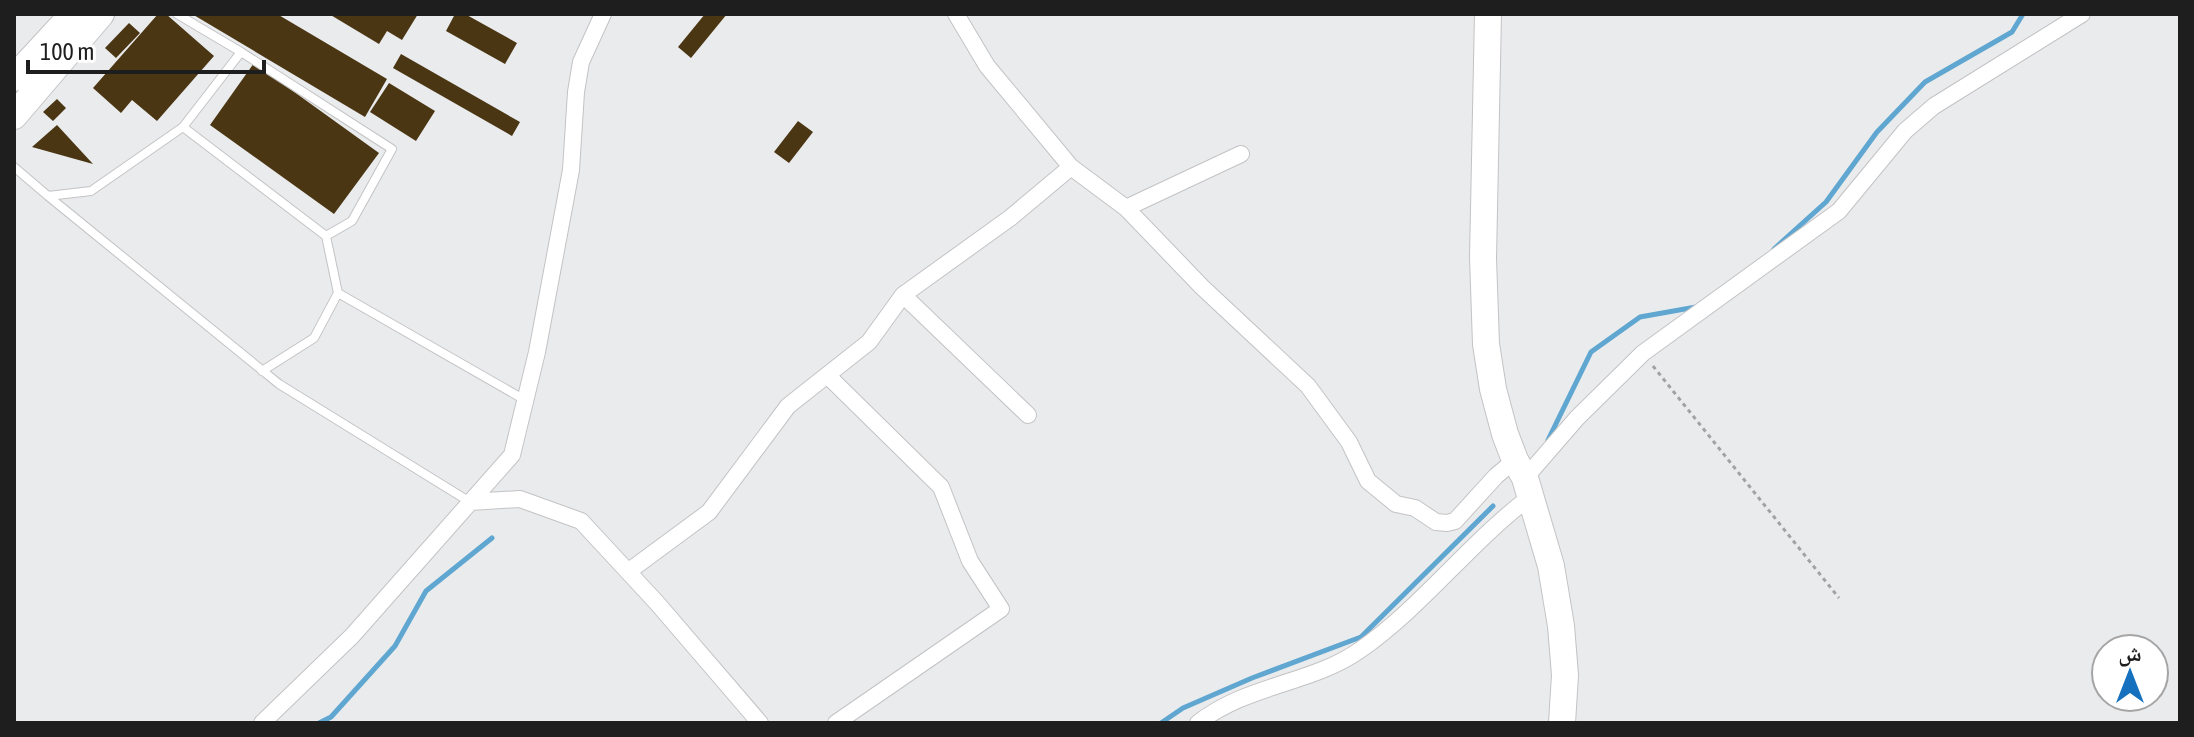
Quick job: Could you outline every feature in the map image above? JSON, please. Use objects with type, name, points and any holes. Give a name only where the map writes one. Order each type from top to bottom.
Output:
[{"type":"main road","points":[[14,78],[73,14]]},
{"type":"main road","points":[[14,116],[101,14]]},
{"type":"main road","points":[[1488,14],[1483,258],[1486,344],[1493,389],[1551,566],[1565,675],[1562,723]]},
{"type":"street","points":[[262,723],[352,636],[512,455],[571,170],[581,62],[603,14]]},
{"type":"street","points":[[956,14],[987,66],[1071,167],[1126,208],[1202,287],[1308,386],[1349,442],[1368,481],[1396,504],[1415,508],[1436,522],[1455,521],[1496,476],[1523,478]]},
{"type":"street","points":[[1198,723],[1239,697],[1358,652],[1488,530],[1523,478],[1577,418],[1643,353],[1839,211],[1905,131],[1934,106],[2082,14]]},
{"type":"street","points":[[1126,208],[1241,154]]},
{"type":"street","points":[[629,571],[709,512],[788,406],[869,342],[903,295],[1010,218],[1071,167]]},
{"type":"street","points":[[903,295],[1028,415]]},
{"type":"street","points":[[827,375],[941,487],[970,561],[1001,609],[836,723]]},
{"type":"street","points":[[470,502],[520,499],[581,521],[629,571],[760,723]]},
{"type":"lane","points":[[177,14],[392,149],[352,221],[326,236]]},
{"type":"lane","points":[[48,196],[91,191],[183,127],[241,52]]},
{"type":"lane","points":[[183,127],[326,236],[338,293],[314,338],[262,371]]},
{"type":"lane","points":[[14,167],[279,384],[470,502]]},
{"type":"lane","points":[[338,293],[525,400]]},
{"type":"path","points":[[1643,353],[1839,598]]},
{"type":"building","points":[[158,14],[166,14],[214,56],[157,121],[132,100],[121,113],[93,88]]},
{"type":"building","points":[[192,14],[277,14],[387,79],[365,117]]},
{"type":"building","points":[[329,14],[418,14],[402,40],[387,31],[379,44]]},
{"type":"building","points":[[455,14],[465,14],[517,43],[505,64],[446,31]]},
{"type":"building","points":[[705,14],[727,14],[691,58],[678,47]]},
{"type":"building","points":[[129,23],[140,33],[116,58],[105,48]]},
{"type":"building","points":[[401,54],[520,122],[512,136],[393,68]]},
{"type":"building","points":[[254,63],[379,153],[334,214],[210,125]]},
{"type":"building","points":[[389,83],[435,111],[416,141],[370,112]]},
{"type":"building","points":[[57,99],[66,108],[53,121],[43,112]]},
{"type":"building","points":[[798,121],[813,132],[789,163],[774,152]]},
{"type":"building","points":[[57,125],[93,164],[32,147]]},
{"type":"waterway","points":[[1774,249],[1826,202],[1877,132],[1925,82],[2012,32],[2023,14]]},
{"type":"waterway","points":[[1548,440],[1591,352],[1640,317],[1696,307]]},
{"type":"waterway","points":[[1161,723],[1183,708],[1252,678],[1361,637],[1493,506]]},
{"type":"waterway","points":[[319,723],[331,717],[395,646],[426,591],[492,538]]}]
